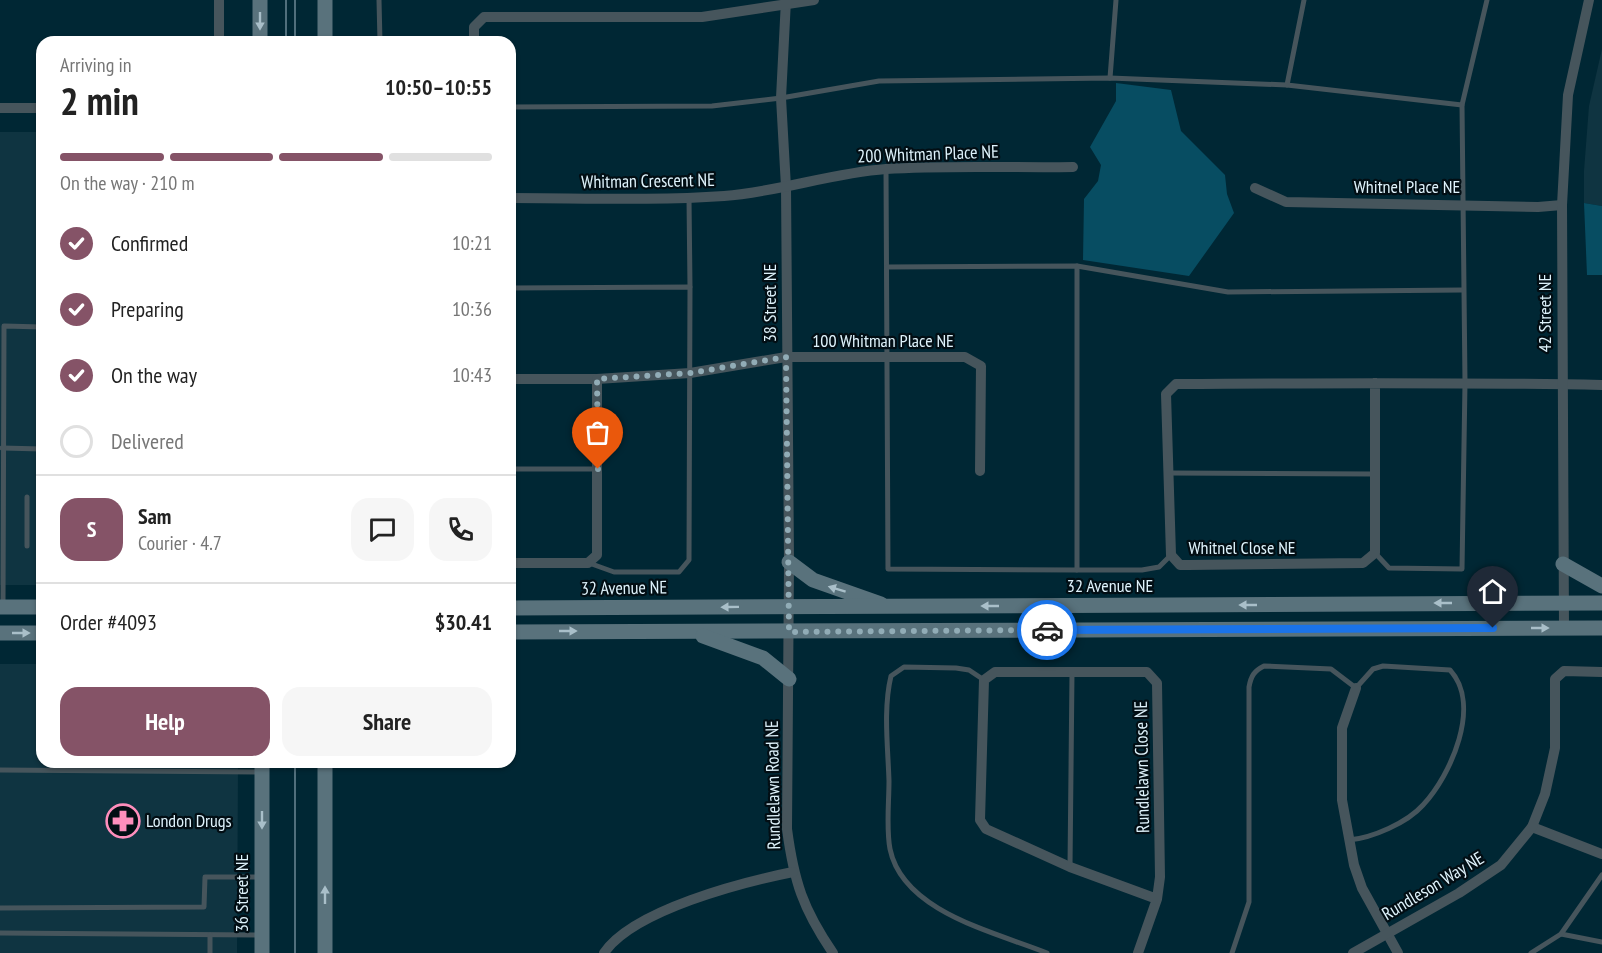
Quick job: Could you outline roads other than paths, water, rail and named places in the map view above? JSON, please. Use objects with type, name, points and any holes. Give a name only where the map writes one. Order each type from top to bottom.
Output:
[{"type":"main road","points":[[260,0],[260,36]]},
{"type":"main road","points":[[325,0],[325,36]]},
{"type":"main road","points":[[789,562],[813,580],[889,607]]},
{"type":"main road","points":[[1563,564],[1602,586]]},
{"type":"main road","name":"32 Avenue NE","points":[[516,608],[1602,603]]},
{"type":"main road","points":[[2,607],[36,607]]},
{"type":"main road","points":[[516,632],[1602,628]]},
{"type":"main road","points":[[689,631],[763,658],[789,679]]},
{"type":"main road","points":[[0,633],[36,633]]},
{"type":"main road","name":"36 Street NE","points":[[262,768],[262,953]]},
{"type":"main road","points":[[325,768],[325,953]]},
{"type":"street","points":[[219,0],[219,36]]},
{"type":"street","points":[[474,36],[474,27],[484,17],[702,17],[786,2],[814,0]]},
{"type":"street","name":"42 Street NE","points":[[1564,628],[1561,384],[1562,205],[1568,95],[1589,0]]},
{"type":"street","name":"38 Street NE","points":[[786,2],[780,98],[786,187],[789,606]]},
{"type":"street","points":[[0,108],[36,108]]},
{"type":"street","name":"200 Whitman Place NE","points":[[786,187],[839,175],[886,169],[1073,167]]},
{"type":"street","name":"Whitman Crescent NE","points":[[516,198],[689,198],[728,196],[786,187]]},
{"type":"street","name":"Whitnel Place NE","points":[[1255,188],[1286,202],[1463,203],[1538,207],[1562,205]]},
{"type":"street","name":"100 Whitman Place NE","points":[[516,379],[597,379],[690,373],[786,357],[965,357],[981,366],[981,471]]},
{"type":"street","points":[[516,563],[588,563],[597,555],[597,379]]},
{"type":"street","points":[[1375,383],[1375,554]]},
{"type":"street","name":"Whitnel Close NE","points":[[1375,554],[1363,563],[1180,565],[1171,555],[1166,394],[1176,384],[1602,385]]},
{"type":"street","name":"Rundlelawn Road NE","points":[[789,606],[787,829],[793,872],[804,904],[832,953]]},
{"type":"street","name":"Rundleson Way NE","points":[[1353,953],[1459,893],[1501,865],[1532,826],[1545,794],[1555,748],[1556,679],[1564,671],[1602,672]]},
{"type":"street","name":"Rundlelawn Close NE","points":[[984,680],[994,672],[1148,672],[1157,683],[1160,877],[1157,899],[1138,953]]},
{"type":"street","points":[[984,680],[980,820],[986,829],[1070,867],[1157,899]]},
{"type":"street","points":[[1356,688],[1342,728],[1342,800],[1348,840],[1362,888],[1398,953]]},
{"type":"street","points":[[1532,826],[1602,854]]},
{"type":"street","points":[[604,953],[629,930],[700,894],[793,872]]},
{"type":"lane","points":[[380,0],[380,36]]},
{"type":"lane","points":[[1110,78],[1116,0]]},
{"type":"lane","points":[[1287,85],[1304,0]]},
{"type":"lane","points":[[1375,554],[1389,568],[1462,569],[1465,383],[1462,290],[1462,105],[1487,0]]},
{"type":"lane","points":[[516,107],[712,106],[780,98],[879,81],[1110,78],[1287,85],[1462,105]]},
{"type":"lane","points":[[886,169],[888,569],[1142,570],[1159,567],[1171,555]]},
{"type":"lane","points":[[588,563],[614,572],[678,572],[689,560],[689,198]]},
{"type":"lane","points":[[887,267],[1077,266],[1228,292],[1462,290]]},
{"type":"lane","points":[[1077,266],[1077,570]]},
{"type":"lane","points":[[516,288],[690,287]]},
{"type":"lane","points":[[2,607],[2,325],[36,327]]},
{"type":"lane","points":[[2,448],[36,449]]},
{"type":"lane","points":[[516,469],[598,469]]},
{"type":"lane","points":[[1169,473],[1375,474]]},
{"type":"lane","points":[[27,496],[27,546]]},
{"type":"lane","points":[[1232,953],[1249,902],[1251,678],[1256,670],[1264,666],[1330,669],[1356,688],[1373,669],[1383,666],[1450,670],[1457,678],[1461,690],[1461,735],[1456,752],[1422,806],[1364,838],[1348,840]]},
{"type":"lane","points":[[984,680],[969,670],[956,668],[904,667],[891,676],[888,754],[890,848],[897,870],[910,888],[937,909],[1047,953]]},
{"type":"lane","points":[[1070,867],[1072,673]]},
{"type":"lane","points":[[0,770],[175,768]]},
{"type":"lane","points":[[1531,953],[1561,934],[1602,875]]},
{"type":"lane","points":[[0,908],[204,907],[205,877],[262,877]]},
{"type":"lane","points":[[0,933],[262,935]]},
{"type":"lane","points":[[1561,934],[1602,942]]},
{"type":"lane","points":[[210,935],[210,953]]},
{"type":"tram line","points":[[286,0],[286,36]]},
{"type":"tram line","points":[[295,0],[295,36]]},
{"type":"tram line","points":[[295,768],[295,953]]},
{"type":"place","name":"London Drugs","points":[[123,821]]}]
